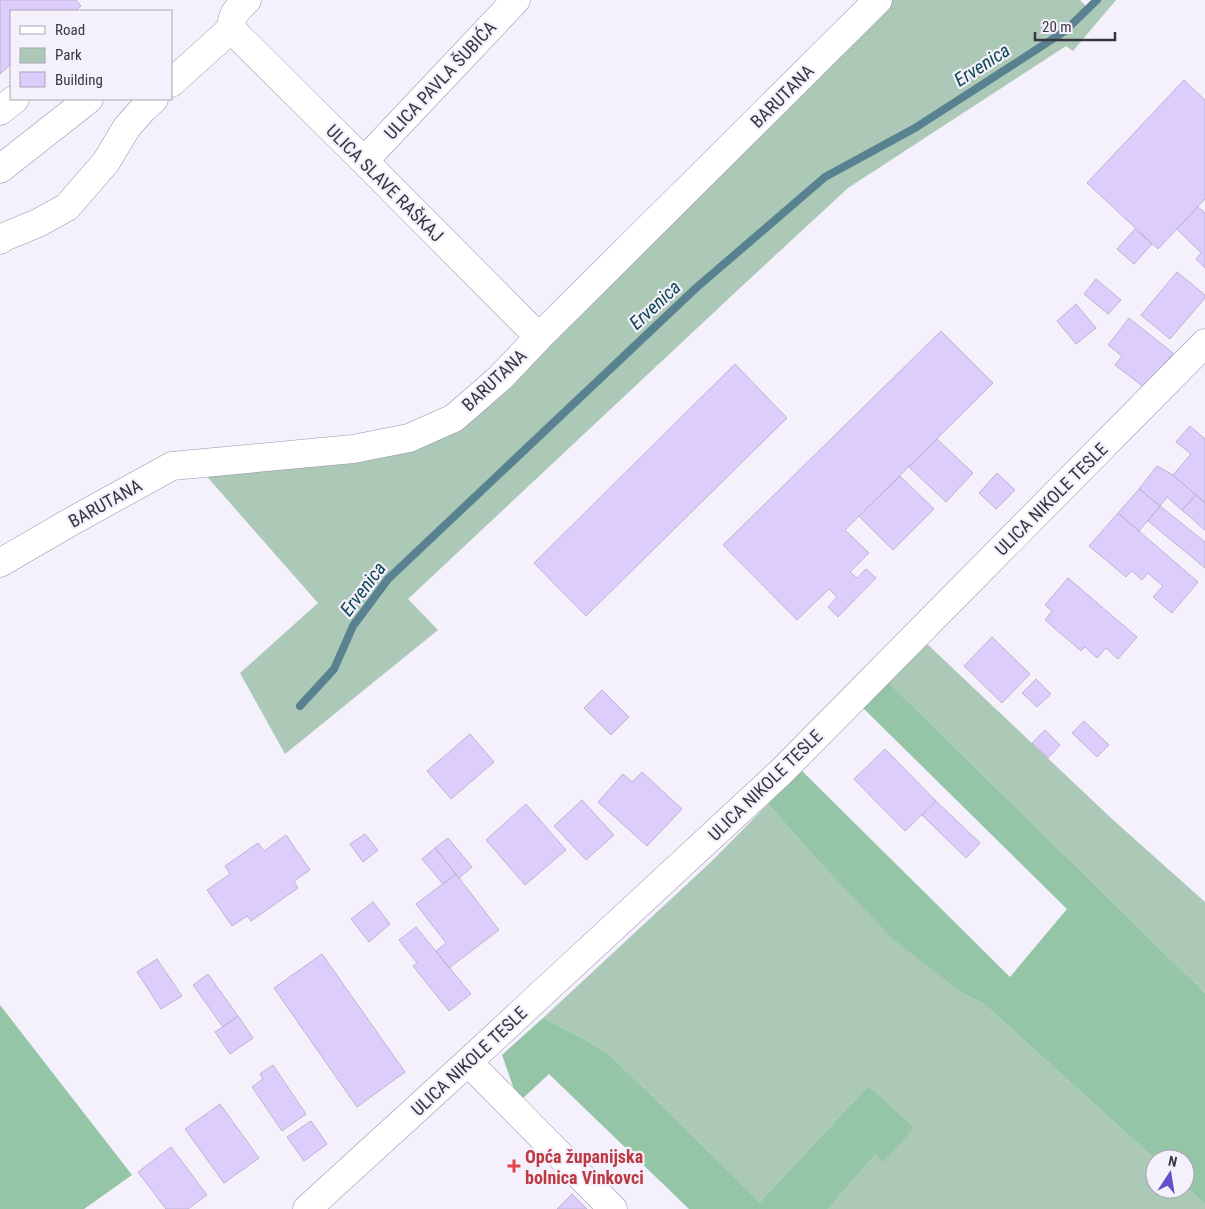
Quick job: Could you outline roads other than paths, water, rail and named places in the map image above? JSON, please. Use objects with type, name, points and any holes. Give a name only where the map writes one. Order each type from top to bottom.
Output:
[{"type":"street","points":[[172,82],[231,29],[234,13],[247,0]]},
{"type":"street","name":"ULICA PAVLA ŠUBIĆA","points":[[364,161],[516,0]]},
{"type":"street","name":"BARUTANA","points":[[0,563],[172,466],[353,449],[409,438],[454,418],[500,378],[878,0]]},
{"type":"street","name":"ULICA SLAVE RAŠKAJ","points":[[231,29],[539,337]]},
{"type":"street","points":[[0,111],[14,100]]},
{"type":"street","points":[[0,169],[88,100]]},
{"type":"street","points":[[1,236],[38,223],[67,207],[106,162],[127,127],[149,103]]},
{"type":"street","name":"ULICA NIKOLE TESLE","points":[[307,1209],[781,772],[1205,344]]},
{"type":"street","points":[[468,1062],[613,1209]]},
{"type":"waterway","name":"Ervenica","points":[[300,706],[334,669],[353,626],[388,579],[696,288],[825,177],[915,128],[1065,31],[1097,0]]},
{"type":"place","name":"Opća županijska bolnica Vinkovci","points":[[514,1166]]}]
